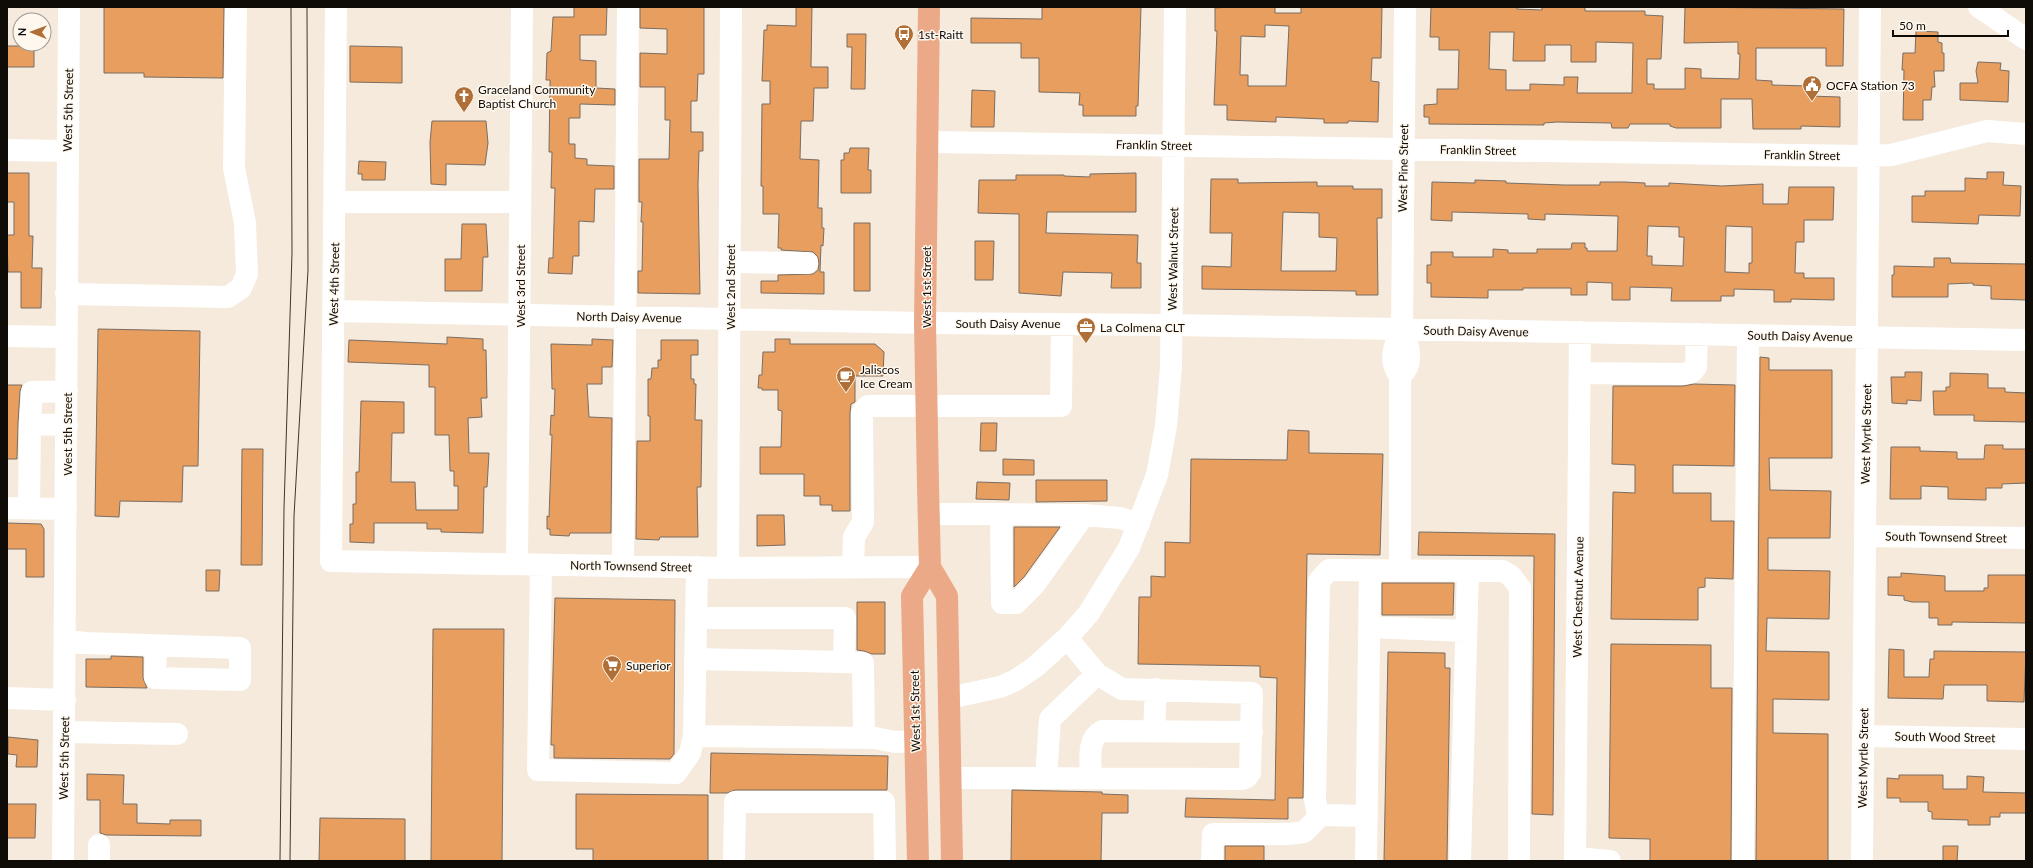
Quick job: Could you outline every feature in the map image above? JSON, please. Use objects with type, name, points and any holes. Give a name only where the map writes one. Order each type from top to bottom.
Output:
[{"type":"main road","name":"West 1st Street","points":[[929,7],[925,323],[930,567],[946,596],[952,861]]},
{"type":"main road","name":"West 1st Street","points":[[918,861],[912,596],[930,567]]},
{"type":"street","name":"West 5th Street","points":[[63,861],[67,425],[65,337],[69,7]]},
{"type":"street","points":[[66,294],[228,297],[241,288],[247,274],[244,223],[234,168],[236,7]]},
{"type":"street","name":"West 4th Street","points":[[331,561],[336,7]]},
{"type":"street","name":"West 3rd Street","points":[[517,564],[522,7]]},
{"type":"street","points":[[623,566],[624,317],[628,7]]},
{"type":"street","name":"West 2nd Street","points":[[728,568],[731,7]]},
{"type":"street","name":"West Walnut Street","points":[[949,698],[1000,687],[1016,680],[1035,667],[1067,638],[1090,613],[1110,583],[1129,548],[1157,476],[1166,426],[1172,325],[1175,7]]},
{"type":"street","name":"West Pine Street","points":[[1402,330],[1405,7]]},
{"type":"street","name":"West Myrtle Street","points":[[1862,861],[1870,7]]},
{"type":"street","points":[[1979,7],[2026,39]]},
{"type":"street","name":"Franklin Street","points":[[927,142],[1869,156],[1891,155],[1987,131],[2026,134]]},
{"type":"street","points":[[7,150],[67,151]]},
{"type":"street","points":[[334,202],[520,202]]},
{"type":"street","points":[[730,262],[807,263]]},
{"type":"street","name":"North Daisy Avenue","points":[[333,311],[925,323]]},
{"type":"street","name":"South Daisy Avenue","points":[[925,323],[1172,325],[2026,340]]},
{"type":"street","points":[[853,567],[854,537],[863,522],[862,413],[868,406],[1061,406],[1062,324]]},
{"type":"street","points":[[1400,571],[1400,376],[1406,371],[1409,360],[1409,344],[1402,330]]},
{"type":"street","name":"West Chestnut Avenue","points":[[1575,859],[1580,332]]},
{"type":"street","points":[[1580,373],[1684,374],[1692,372],[1696,367],[1697,334]]},
{"type":"street","points":[[7,336],[65,337]]},
{"type":"street","points":[[1743,861],[1748,336]]},
{"type":"street","points":[[29,508],[32,392],[67,391]]},
{"type":"street","points":[[30,424],[67,425]]},
{"type":"street","points":[[7,508],[66,509]]},
{"type":"street","points":[[929,514],[1084,515],[1120,518],[1139,524]]},
{"type":"street","points":[[1001,514],[1002,603],[1016,603],[1034,585],[1084,515]]},
{"type":"street","name":"South Townsend Street","points":[[1865,536],[2026,538]]},
{"type":"street","name":"North Townsend Street","points":[[331,561],[728,568],[930,567]]},
{"type":"street","points":[[541,565],[538,770],[676,773],[690,753],[694,736],[697,567]]},
{"type":"street","points":[[1321,815],[1317,810],[1315,800],[1319,581],[1323,575],[1330,570],[1503,571],[1511,576],[1520,588],[1519,861]]},
{"type":"street","points":[[1366,861],[1370,571]]},
{"type":"street","points":[[1460,861],[1468,571]]},
{"type":"street","points":[[696,618],[845,618],[844,662]]},
{"type":"street","points":[[1369,627],[1466,631]]},
{"type":"street","points":[[950,778],[1242,779],[1247,777],[1250,773],[1252,693],[1122,689],[1097,674],[1067,638]]},
{"type":"street","points":[[65,641],[156,646]]},
{"type":"street","points":[[695,659],[863,663],[864,738]]},
{"type":"street","points":[[1046,778],[1050,719],[1097,674]]},
{"type":"street","points":[[1154,732],[1156,689]]},
{"type":"street","points":[[7,698],[65,700]]},
{"type":"street","points":[[1091,778],[1092,741],[1096,734],[1102,731],[1252,732]]},
{"type":"street","points":[[65,732],[177,734]]},
{"type":"street","points":[[694,736],[875,738],[895,742],[916,741]]},
{"type":"street","name":"South Wood Street","points":[[1864,736],[2026,739]]},
{"type":"street","points":[[734,861],[735,802],[884,802],[885,861]]},
{"type":"street","points":[[1212,861],[1212,834],[1288,834],[1304,832],[1321,815],[1367,816]]},
{"type":"street","points":[[1575,859],[1610,861]]},
{"type":"building","points":[[104,7],[224,7],[223,78],[144,77],[144,73],[104,73]]},
{"type":"building","points":[[574,7],[607,7],[606,35],[580,35],[580,60],[596,61],[596,88],[615,89],[615,105],[580,104],[580,118],[569,118],[569,144],[575,144],[575,158],[587,159],[587,165],[614,166],[614,189],[595,189],[594,222],[579,221],[579,256],[573,256],[572,274],[548,273],[549,258],[553,258],[555,188],[551,188],[552,152],[549,152],[550,80],[546,80],[547,53],[551,51],[553,17],[574,17]]},
{"type":"building","points":[[640,7],[704,7],[704,74],[698,74],[697,101],[691,101],[691,132],[703,132],[703,151],[699,151],[698,184],[700,294],[638,293],[638,271],[642,271],[643,222],[641,222],[642,202],[639,202],[639,159],[669,159],[670,120],[665,120],[665,87],[640,87],[640,53],[667,54],[667,29],[640,28]]},
{"type":"building","points":[[796,7],[812,7],[811,67],[828,67],[828,88],[814,88],[813,121],[801,121],[800,159],[819,160],[818,208],[822,208],[822,228],[824,228],[823,246],[821,245],[820,272],[824,272],[824,294],[761,293],[761,281],[778,281],[778,275],[813,274],[818,270],[819,264],[818,257],[813,252],[781,250],[781,248],[778,248],[779,214],[763,214],[763,186],[761,186],[762,104],[770,104],[770,81],[762,81],[764,30],[767,30],[767,25],[796,26]]},
{"type":"building","points":[[1042,7],[1141,7],[1138,106],[1136,106],[1136,116],[1083,116],[1083,105],[1079,105],[1080,93],[1039,92],[1039,58],[1021,58],[1021,43],[971,43],[971,18],[1042,19]]},
{"type":"building","points":[[1275,7],[1275,13],[1301,13],[1301,7],[1382,7],[1381,58],[1372,58],[1371,81],[1379,82],[1378,122],[1348,121],[1348,123],[1324,123],[1324,119],[1276,117],[1276,122],[1227,120],[1227,105],[1214,105],[1217,31],[1215,31],[1215,8]],"holes":[[[1265,25],[1289,26],[1286,86],[1248,86],[1248,75],[1240,75],[1241,36],[1265,37]]]},
{"type":"building","points":[[1431,7],[1517,7],[1517,9],[1542,10],[1542,7],[1585,7],[1585,11],[1645,11],[1645,15],[1663,16],[1661,59],[1647,59],[1647,84],[1654,84],[1654,89],[1685,89],[1685,68],[1701,69],[1701,78],[1739,79],[1740,54],[1738,54],[1738,42],[1684,43],[1685,7],[1844,9],[1843,66],[1826,66],[1826,48],[1756,48],[1756,80],[1772,81],[1772,85],[1809,86],[1809,96],[1840,97],[1840,127],[1801,126],[1801,129],[1753,129],[1752,99],[1721,99],[1721,128],[1676,128],[1670,126],[1670,124],[1630,124],[1628,128],[1612,128],[1611,123],[1557,122],[1544,123],[1544,125],[1429,124],[1429,117],[1424,117],[1424,105],[1437,104],[1437,89],[1458,89],[1459,50],[1439,50],[1439,37],[1430,37]],"holes":[[[1490,32],[1514,32],[1513,61],[1545,61],[1545,45],[1571,45],[1571,62],[1596,62],[1596,42],[1633,43],[1632,93],[1577,93],[1578,77],[1564,77],[1564,85],[1530,84],[1530,90],[1506,90],[1506,70],[1489,69]]]},
{"type":"building","points":[[1916,31],[1938,32],[1938,42],[1942,43],[1942,53],[1944,53],[1944,71],[1934,71],[1935,87],[1932,87],[1931,100],[1923,100],[1923,120],[1903,120],[1903,53],[1915,53]]},
{"type":"building","points":[[847,34],[866,34],[865,89],[851,89],[852,47],[847,47]]},
{"type":"building","points":[[7,46],[12,46],[12,52],[34,52],[34,67],[7,67]]},
{"type":"building","points":[[350,46],[402,47],[402,83],[350,82]]},
{"type":"building","points":[[1978,62],[2001,63],[2000,70],[2009,71],[2008,102],[1960,100],[1960,83],[1978,83],[1976,71]]},
{"type":"building","points":[[972,90],[995,91],[994,127],[971,127]]},
{"type":"building","points":[[432,121],[486,121],[488,143],[485,165],[446,164],[446,185],[431,184],[430,142]]},
{"type":"building","points":[[850,148],[869,148],[868,170],[871,170],[871,193],[841,193],[841,160],[844,160],[844,153],[849,153]]},
{"type":"building","points":[[359,161],[386,162],[385,180],[362,180],[362,174],[358,174]]},
{"type":"building","points":[[1987,172],[2004,172],[2003,185],[2021,186],[2020,216],[1979,215],[1978,224],[1912,222],[1912,196],[1925,196],[1925,191],[1965,191],[1965,178],[1987,179]]},
{"type":"building","points":[[7,173],[29,173],[29,236],[33,236],[32,268],[42,268],[41,308],[21,308],[21,272],[8,272],[7,235],[14,235],[14,202],[7,202]]},
{"type":"building","points":[[1136,173],[1136,212],[1047,212],[1046,233],[1138,235],[1137,263],[1141,263],[1141,288],[1111,288],[1112,273],[1063,272],[1061,296],[1019,293],[1019,214],[978,213],[979,180],[1016,180],[1016,175],[1064,175],[1090,177],[1090,174]]},
{"type":"building","points":[[1211,179],[1238,179],[1238,183],[1317,182],[1317,186],[1353,186],[1353,189],[1382,189],[1382,218],[1377,218],[1378,295],[1356,295],[1356,291],[1202,289],[1202,266],[1231,267],[1232,233],[1210,233]],"holes":[[[1283,212],[1319,213],[1319,237],[1337,238],[1336,271],[1281,271]]]},
{"type":"building","points":[[1475,180],[1506,181],[1506,183],[1564,185],[1600,185],[1600,182],[1645,183],[1645,186],[1669,186],[1669,183],[1722,186],[1763,184],[1763,204],[1788,204],[1789,187],[1834,187],[1833,220],[1804,220],[1804,242],[1796,242],[1795,273],[1804,273],[1804,278],[1834,278],[1834,300],[1791,299],[1791,302],[1774,302],[1774,290],[1734,289],[1734,296],[1721,296],[1721,301],[1671,301],[1672,288],[1630,287],[1630,300],[1612,300],[1612,283],[1587,282],[1587,295],[1571,295],[1571,288],[1523,288],[1523,290],[1488,290],[1488,298],[1431,297],[1431,283],[1427,283],[1427,265],[1431,265],[1431,252],[1453,252],[1453,257],[1493,257],[1493,249],[1508,250],[1508,253],[1537,253],[1537,249],[1571,249],[1572,243],[1585,243],[1585,248],[1587,248],[1587,251],[1617,251],[1618,216],[1545,214],[1545,220],[1528,219],[1528,214],[1452,212],[1452,221],[1431,220],[1432,182],[1475,183]],"holes":[[[1648,226],[1679,227],[1679,237],[1684,237],[1683,266],[1652,265],[1652,256],[1647,256]],[[1726,226],[1752,227],[1752,263],[1749,263],[1749,273],[1725,272]]]},
{"type":"building","points":[[854,223],[870,223],[870,291],[854,291]]},
{"type":"building","points":[[462,224],[486,224],[488,257],[483,257],[482,291],[445,291],[445,259],[461,259]]},
{"type":"building","points":[[975,241],[994,241],[993,280],[975,280]]},
{"type":"building","points":[[1934,258],[1950,258],[1951,263],[2026,264],[2026,300],[1991,299],[1991,286],[1973,285],[1973,283],[1948,284],[1948,297],[1892,297],[1892,275],[1894,275],[1894,266],[1934,267]]},
{"type":"building","points":[[98,329],[200,331],[198,466],[183,466],[182,502],[120,501],[119,517],[95,516]]},
{"type":"building","points":[[447,337],[483,339],[483,350],[486,350],[487,398],[481,398],[482,417],[468,418],[469,453],[489,453],[487,487],[484,487],[483,533],[441,532],[441,529],[427,529],[427,523],[374,523],[374,543],[350,542],[350,524],[353,524],[353,504],[356,504],[356,472],[359,472],[361,401],[404,402],[404,433],[392,433],[391,482],[415,482],[416,510],[458,510],[458,486],[454,486],[454,471],[450,471],[449,435],[435,435],[435,387],[429,387],[429,365],[348,362],[349,340],[447,344]]},
{"type":"building","points":[[592,339],[613,340],[612,367],[602,367],[602,384],[587,384],[589,417],[612,418],[611,533],[570,533],[569,536],[550,535],[550,529],[547,529],[547,516],[549,517],[552,435],[550,435],[551,415],[554,416],[555,389],[552,389],[551,344],[592,345]]},
{"type":"building","points":[[775,339],[790,339],[790,344],[875,344],[884,352],[883,376],[855,376],[855,402],[851,404],[850,413],[850,511],[832,511],[832,505],[820,505],[820,496],[804,496],[804,474],[760,474],[760,447],[781,447],[782,411],[778,410],[778,390],[762,390],[762,388],[758,388],[759,375],[762,375],[763,352],[775,352]]},
{"type":"building","points":[[661,340],[698,340],[698,355],[691,355],[691,379],[694,379],[694,384],[696,384],[695,420],[702,420],[701,487],[697,487],[698,537],[660,537],[659,540],[636,539],[637,441],[650,441],[648,379],[651,379],[652,368],[658,368],[658,360],[661,360]]},
{"type":"building","points":[[1760,357],[1769,358],[1769,370],[1832,370],[1832,458],[1769,458],[1770,490],[1831,491],[1830,538],[1768,538],[1768,570],[1830,571],[1829,619],[1767,618],[1766,651],[1829,652],[1829,700],[1773,699],[1773,733],[1828,734],[1828,861],[1756,861]]},
{"type":"building","points":[[1905,372],[1922,372],[1921,401],[1907,400],[1907,404],[1892,403],[1891,377],[1905,377]]},
{"type":"building","points":[[1950,373],[1988,374],[1988,388],[2005,388],[2005,392],[2026,393],[2026,422],[1974,421],[1974,415],[1934,415],[1933,391],[1946,391],[1946,387],[1950,387]]},
{"type":"building","points":[[1694,384],[1735,385],[1734,466],[1673,465],[1673,493],[1711,493],[1711,521],[1734,521],[1733,579],[1705,578],[1705,587],[1698,588],[1698,620],[1611,619],[1613,492],[1635,493],[1635,465],[1612,464],[1613,386],[1683,386]]},
{"type":"building","points":[[7,385],[22,385],[20,391],[17,459],[7,459]]},
{"type":"building","points":[[981,423],[997,423],[996,451],[980,451]]},
{"type":"building","points":[[1288,430],[1309,431],[1309,453],[1383,454],[1380,555],[1307,554],[1303,798],[1288,798],[1288,819],[1185,817],[1186,798],[1275,800],[1277,678],[1260,677],[1260,666],[1138,664],[1139,597],[1151,597],[1151,576],[1165,577],[1165,542],[1190,543],[1191,459],[1287,460]]},
{"type":"building","points":[[1985,445],[2003,445],[2003,449],[2026,449],[2026,483],[2002,484],[2002,488],[1986,488],[1986,500],[1948,499],[1948,487],[1921,486],[1921,499],[1890,499],[1891,447],[1920,447],[1920,451],[1957,452],[1957,459],[1984,459]]},
{"type":"building","points":[[242,449],[263,449],[262,565],[241,565]]},
{"type":"building","points":[[1003,459],[1034,460],[1034,475],[1003,475]]},
{"type":"building","points":[[1036,480],[1107,480],[1107,501],[1036,502]]},
{"type":"building","points":[[977,482],[1010,483],[1009,500],[976,499]]},
{"type":"building","points":[[757,515],[784,515],[785,545],[757,546]]},
{"type":"building","points":[[7,523],[41,524],[44,529],[44,577],[26,577],[26,549],[7,549]]},
{"type":"building","points":[[1014,527],[1060,527],[1024,577],[1014,587]]},
{"type":"building","points":[[1419,532],[1555,534],[1553,815],[1532,814],[1534,556],[1418,555]]},
{"type":"building","points":[[206,570],[220,570],[219,591],[206,591]]},
{"type":"building","points":[[1901,573],[1945,576],[1945,591],[1984,591],[1984,588],[1988,588],[1988,575],[2026,575],[2026,623],[1952,622],[1952,625],[1938,625],[1938,618],[1929,618],[1929,602],[1912,602],[1904,600],[1904,596],[1888,595],[1888,577],[1901,577]]},
{"type":"building","points":[[1382,583],[1454,583],[1453,615],[1382,615]]},
{"type":"building","points":[[555,598],[675,600],[674,754],[670,759],[554,758],[554,745],[551,745]]},
{"type":"building","points":[[857,602],[885,602],[885,654],[872,654],[857,650]]},
{"type":"building","points":[[433,629],[504,629],[502,861],[431,861]]},
{"type":"building","points":[[1611,644],[1711,645],[1711,688],[1732,688],[1731,861],[1650,861],[1650,839],[1609,838]]},
{"type":"building","points":[[1889,649],[1904,650],[1904,677],[1929,677],[1930,659],[1934,659],[1934,651],[2026,652],[2024,702],[1987,701],[1987,685],[1944,685],[1943,699],[1888,698]]},
{"type":"building","points":[[1388,652],[1445,653],[1445,668],[1450,668],[1447,861],[1384,861]]},
{"type":"building","points":[[111,656],[143,657],[143,678],[147,688],[86,687],[86,659],[111,659]]},
{"type":"building","points":[[8,737],[38,740],[37,767],[16,767],[17,755],[8,754]]},
{"type":"building","points":[[711,753],[888,756],[887,790],[735,790],[727,793],[710,793]]},
{"type":"building","points":[[87,774],[124,775],[123,804],[137,804],[137,823],[170,824],[170,820],[201,820],[201,836],[106,835],[100,833],[100,800],[87,800]]},
{"type":"building","points":[[1899,775],[1943,775],[1943,789],[1967,789],[1967,776],[1984,777],[1983,792],[2026,793],[2026,813],[2000,813],[2000,817],[1990,817],[1990,825],[1968,825],[1968,820],[1932,819],[1932,812],[1928,811],[1928,802],[1900,802],[1900,798],[1887,798],[1887,778],[1899,779]]},
{"type":"building","points":[[1012,790],[1102,792],[1102,794],[1128,795],[1128,813],[1102,813],[1101,861],[1011,861]]},
{"type":"building","points":[[576,794],[708,795],[708,861],[593,861],[593,849],[576,849]]},
{"type":"building","points":[[7,804],[36,804],[35,838],[7,838]]},
{"type":"building","points":[[320,818],[405,819],[405,861],[319,861]]},
{"type":"building","points":[[1225,846],[1264,846],[1264,861],[1225,861]]},
{"type":"building","points":[[1943,846],[1958,846],[1957,861],[1943,861]]},
{"type":"tram line","points":[[280,861],[284,508],[292,253],[291,7]]},
{"type":"tram line","points":[[290,861],[294,516],[308,270],[307,7]]},
{"type":"place","name":"1st-Raitt","points":[[904,51]]},
{"type":"place","name":"OCFA Station 73","points":[[1812,102]]},
{"type":"place","name":"Graceland Community Baptist Church","points":[[464,113]]},
{"type":"place","name":"La Colmena CLT","points":[[1086,344]]},
{"type":"place","name":"Jaliscos Ice Cream","points":[[846,393]]},
{"type":"place","name":"Superior","points":[[612,682]]}]
